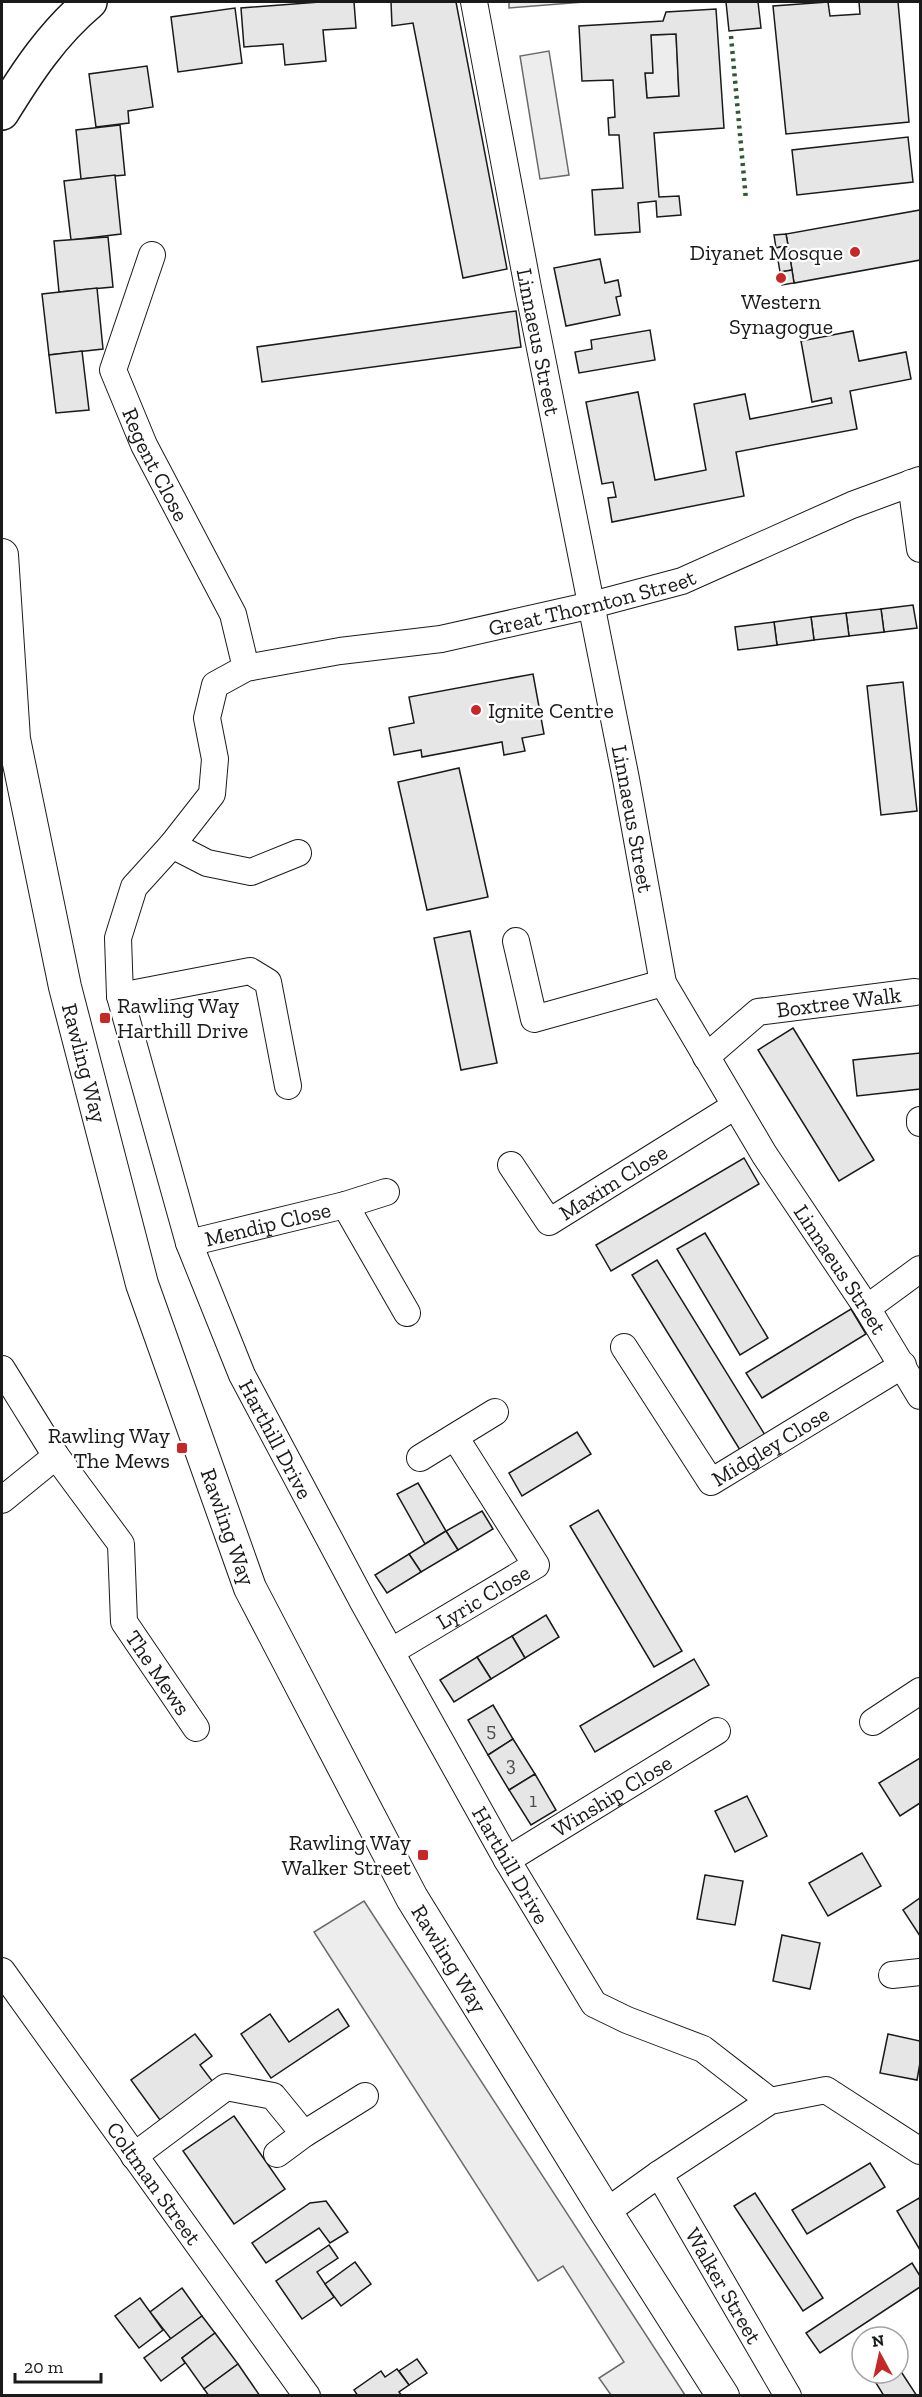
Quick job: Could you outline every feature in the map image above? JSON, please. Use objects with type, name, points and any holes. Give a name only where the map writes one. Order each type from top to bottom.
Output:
[{"type":"main road","points":[[2,112],[35,60],[73,16],[90,2]]},
{"type":"street","name":"Linnaeus Street","points":[[474,2],[528,288],[592,605],[663,984],[764,1154],[867,1308],[921,1396]]},
{"type":"street","name":"Regent Close","points":[[152,255],[113,370],[144,445],[233,614],[246,668]]},
{"type":"street","name":"Great Thornton Street","points":[[246,668],[340,651],[441,639],[592,605],[682,581],[852,505],[916,482]]},
{"type":"street","points":[[916,482],[921,549]]},
{"type":"street","name":"Rawling Way","points":[[2,555],[14,739],[65,987],[142,1284],[250,1588],[412,1898],[723,2396]]},
{"type":"street","name":"Harthill Drive","points":[[246,668],[215,685],[207,718],[215,759],[212,794],[172,845],[134,887],[118,938],[120,996],[189,1243],[242,1375],[363,1602],[507,1860],[594,2004],[627,2020],[703,2049],[771,2101]]},
{"type":"street","points":[[172,845],[207,863],[251,872],[298,853]]},
{"type":"street","points":[[516,941],[534,1019],[663,984]]},
{"type":"street","points":[[120,996],[250,971],[268,982],[288,1086]]},
{"type":"street","name":"Boxtree Walk","points":[[706,1057],[758,1012],[915,992]]},
{"type":"street","name":"Maxim Close","points":[[511,1165],[549,1222],[735,1106]]},
{"type":"street","name":"Mendip Close","points":[[189,1243],[345,1205],[386,1192]]},
{"type":"street","name":"Mendip Close","points":[[345,1205],[407,1313]]},
{"type":"street","points":[[867,1308],[921,1269]]},
{"type":"street","name":"Midgley Close","points":[[624,1347],[711,1482],[903,1365]]},
{"type":"street","name":"The Mews","points":[[2,1369],[56,1456],[121,1545],[124,1622],[196,1728]]},
{"type":"street","points":[[420,1458],[495,1412]]},
{"type":"street","name":"Lyric Close","points":[[392,1651],[536,1565],[455,1437]]},
{"type":"street","points":[[2,1500],[56,1456]]},
{"type":"street","points":[[873,1722],[921,1691]]},
{"type":"street","name":"Winship Close","points":[[507,1860],[717,1731]]},
{"type":"street","name":"Coltman Street","points":[[2,1971],[307,2396]]},
{"type":"street","points":[[892,1975],[921,1972]]},
{"type":"street","points":[[134,2156],[226,2087],[273,2096],[304,2134]]},
{"type":"street","points":[[606,2212],[659,2174],[771,2101],[826,2090],[921,2151]]},
{"type":"street","points":[[277,2154],[304,2134],[365,2096]]},
{"type":"street","name":"Walker Street","points":[[659,2174],[788,2396]]},
{"type":"shaded area","points":[[509,2],[584,2],[509,8]]},
{"type":"shaded area","points":[[676,34],[679,96],[647,98],[645,73],[652,73],[651,35]]},
{"type":"shaded area","points":[[549,51],[569,175],[540,179],[520,56]]},
{"type":"shaded area","points":[[364,1901],[685,2395],[611,2395],[599,2378],[624,2362],[563,2266],[538,2281],[314,1932]]},
{"type":"building","points":[[320,2],[354,2],[356,28],[323,30],[326,61],[285,65],[283,44],[244,47],[241,8]]},
{"type":"building","points":[[391,2],[456,2],[507,269],[463,278],[413,23],[392,26]]},
{"type":"building","points":[[726,2],[758,2],[761,28],[729,31]]},
{"type":"building","points":[[828,2],[830,16],[860,14],[859,2],[898,2],[909,122],[786,134],[773,6]]},
{"type":"building","points":[[235,8],[242,63],[178,72],[171,17]]},
{"type":"building","points":[[716,9],[724,128],[654,133],[659,197],[679,196],[681,215],[657,217],[656,201],[638,203],[640,232],[595,235],[592,190],[623,188],[619,135],[609,135],[608,118],[615,117],[613,80],[582,81],[579,26],[663,21],[666,12]],"holes":[[[676,34],[679,96],[647,98],[645,73],[653,73],[651,35]]]},
{"type":"building","points":[[147,66],[153,107],[128,111],[129,123],[96,127],[89,74]]},
{"type":"building","points":[[120,125],[125,175],[81,179],[76,130]]},
{"type":"building","points":[[908,137],[913,182],[797,195],[792,150]]},
{"type":"building","points":[[115,175],[121,234],[71,240],[64,181]]},
{"type":"building","name":"Diyanet Mosque","points":[[920,210],[920,260],[794,283],[786,234]]},
{"type":"building","points":[[786,234],[788,245],[776,248],[774,235]]},
{"type":"building","points":[[108,237],[113,287],[59,292],[54,241]]},
{"type":"building","points":[[788,245],[792,270],[780,272],[776,248]]},
{"type":"building","points":[[600,259],[605,283],[618,280],[621,296],[616,297],[620,315],[566,326],[554,268]]},
{"type":"building","points":[[792,270],[794,283],[782,285],[780,272]]},
{"type":"building","points":[[97,288],[103,349],[49,355],[42,294]]},
{"type":"building","points":[[516,311],[521,347],[262,382],[257,347]]},
{"type":"building","points":[[650,330],[655,360],[579,373],[575,352],[592,349],[591,340]]},
{"type":"building","points":[[853,331],[859,361],[906,352],[911,379],[850,391],[857,429],[736,452],[744,496],[612,522],[608,498],[616,497],[613,482],[602,484],[586,402],[638,392],[655,480],[706,470],[694,404],[745,394],[750,419],[832,403],[831,398],[812,402],[801,341]]},
{"type":"building","points":[[82,351],[89,410],[56,413],[49,355]]},
{"type":"building","points":[[913,605],[917,628],[884,632],[881,609]]},
{"type":"building","points":[[881,609],[884,632],[849,636],[846,613]]},
{"type":"building","points":[[846,613],[849,636],[814,640],[811,617]]},
{"type":"building","points":[[811,617],[814,640],[777,645],[774,622]]},
{"type":"building","points":[[774,622],[777,645],[738,650],[735,627]]},
{"type":"building","name":"Ignite Centre","points":[[533,674],[544,734],[522,738],[525,751],[504,755],[502,742],[422,757],[421,750],[394,755],[389,728],[414,723],[409,697]]},
{"type":"building","points":[[903,682],[917,811],[881,815],[867,686]]},
{"type":"building","points":[[459,768],[488,897],[427,910],[398,782]]},
{"type":"building","points":[[470,931],[497,1063],[461,1070],[434,938]]},
{"type":"building","points":[[793,1028],[874,1160],[839,1181],[758,1050]]},
{"type":"building","points":[[920,1053],[920,1089],[857,1096],[853,1060]]},
{"type":"building","points":[[744,1158],[759,1184],[611,1271],[596,1245]]},
{"type":"building","points":[[705,1233],[768,1338],[740,1355],[677,1249]]},
{"type":"building","points":[[657,1260],[765,1435],[740,1450],[632,1275]]},
{"type":"building","points":[[851,1309],[866,1334],[762,1398],[746,1373]]},
{"type":"building","points":[[577,1432],[591,1454],[522,1496],[509,1473]]},
{"type":"building","points":[[418,1483],[446,1531],[425,1544],[397,1494]]},
{"type":"building","points":[[598,1510],[682,1651],[654,1667],[570,1526]]},
{"type":"building","points":[[482,1511],[493,1529],[458,1550],[446,1531]]},
{"type":"building","points":[[446,1531],[458,1550],[421,1572],[409,1554]]},
{"type":"building","points":[[409,1554],[421,1572],[387,1593],[375,1575]]},
{"type":"building","points":[[546,1615],[559,1637],[525,1658],[512,1636]]},
{"type":"building","points":[[512,1636],[525,1658],[491,1679],[477,1657]]},
{"type":"building","points":[[477,1657],[491,1679],[454,1702],[440,1680]]},
{"type":"building","points":[[694,1659],[709,1685],[595,1752],[580,1726]]},
{"type":"building","points":[[493,1705],[513,1739],[488,1755],[468,1720]]},
{"type":"building","points":[[513,1739],[535,1774],[509,1790],[488,1755]]},
{"type":"building","points":[[920,1758],[920,1803],[900,1816],[879,1783]]},
{"type":"building","points":[[535,1774],[556,1810],[531,1825],[509,1790]]},
{"type":"building","points":[[747,1796],[767,1836],[735,1852],[715,1811]]},
{"type":"building","points":[[862,1853],[881,1886],[828,1916],[809,1883]]},
{"type":"building","points":[[705,1875],[743,1881],[735,1925],[697,1919]]},
{"type":"building","points":[[920,1898],[920,1936],[903,1910]]},
{"type":"building","points":[[782,1935],[820,1943],[810,1989],[773,1981]]},
{"type":"building","points":[[338,2009],[349,2026],[271,2078],[241,2034],[270,2014],[289,2042]]},
{"type":"building","points":[[195,2034],[212,2056],[200,2065],[213,2082],[160,2120],[131,2080]]},
{"type":"building","points":[[888,2034],[920,2041],[917,2080],[880,2073]]},
{"type":"building","points":[[234,2116],[285,2189],[234,2224],[183,2151]]},
{"type":"building","points":[[870,2163],[885,2187],[807,2234],[792,2210]]},
{"type":"building","points":[[755,2193],[823,2298],[803,2311],[734,2206]]},
{"type":"building","points":[[919,2198],[920,2201],[920,2250],[897,2211]]},
{"type":"building","points":[[326,2201],[348,2232],[330,2243],[319,2228],[266,2263],[252,2243],[310,2203]]},
{"type":"building","points":[[329,2245],[338,2258],[317,2272],[334,2297],[302,2319],[276,2281]]},
{"type":"building","points":[[355,2262],[371,2284],[341,2306],[325,2284]]},
{"type":"building","points":[[912,2263],[920,2276],[920,2287],[862,2325],[850,2325],[850,2333],[820,2353],[806,2333]]},
{"type":"building","points":[[182,2288],[202,2316],[171,2339],[150,2312]]},
{"type":"building","points":[[140,2298],[163,2330],[139,2348],[115,2316]]},
{"type":"building","points":[[202,2316],[215,2333],[182,2358],[185,2363],[161,2381],[144,2358]]},
{"type":"building","points":[[215,2333],[238,2364],[204,2389],[182,2358]]},
{"type":"building","points":[[417,2359],[427,2373],[409,2385],[399,2371]]},
{"type":"building","points":[[238,2364],[260,2396],[209,2396],[204,2389]]},
{"type":"building","points":[[397,2369],[409,2385],[399,2392],[402,2396],[358,2396],[354,2390],[381,2371],[385,2377]]},
{"type":"building","points":[[877,2385],[910,2385],[917,2396],[884,2396]]},
{"type":"hedge","points":[[731,36],[746,200]]},
{"type":"place","name":"Diyanet Mosque","points":[[855,252]]},
{"type":"place","name":"Western Synagogue","points":[[781,278]]},
{"type":"place","name":"Ignite Centre","points":[[476,710]]},
{"type":"place","name":"Rawling Way Harthill Drive","points":[[105,1018]]},
{"type":"place","name":"Rawling Way The Mews","points":[[182,1448]]},
{"type":"place","name":"Rawling Way Walker Street","points":[[423,1855]]}]
